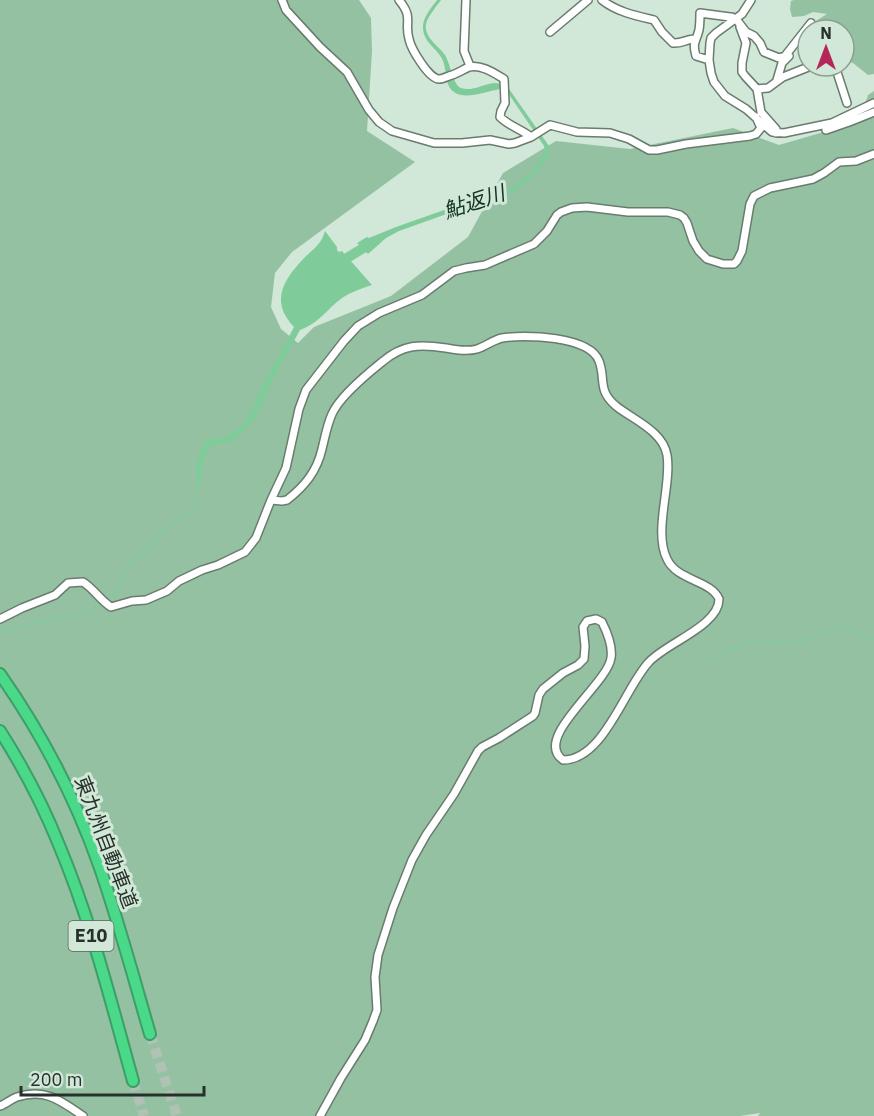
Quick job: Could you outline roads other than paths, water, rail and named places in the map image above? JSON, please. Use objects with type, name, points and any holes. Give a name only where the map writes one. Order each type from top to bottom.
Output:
[{"type":"highway","name":"東九州自動車道","points":[[0,674],[26,712],[57,768],[83,824],[100,867],[150,1034]]},
{"type":"highway","name":"E10","points":[[0,731],[18,759],[59,845],[95,948],[133,1081]]},
{"type":"street","points":[[282,0],[286,10],[347,72],[369,110],[379,122],[392,131],[434,143],[490,140],[509,144],[535,135],[550,125],[577,132],[610,133],[629,139],[649,150],[657,150],[756,134],[761,128],[756,117]]},
{"type":"street","points":[[399,0],[407,11],[408,38],[420,61],[433,77],[439,79],[446,77],[470,66],[483,68],[504,79],[505,103],[500,117],[526,133],[535,135]]},
{"type":"street","points":[[466,0],[464,51],[470,66]]},
{"type":"street","points":[[550,32],[588,0]]},
{"type":"street","points":[[602,0],[616,8],[654,20],[673,43],[695,39]]},
{"type":"street","points":[[751,0],[737,21],[711,38],[709,60],[711,73],[725,96],[756,117],[772,132],[790,135],[827,129],[874,111]]},
{"type":"street","points":[[709,60],[696,56],[693,44],[698,33],[700,13],[730,16],[746,32],[757,39],[762,50],[779,58],[785,56],[796,42]]},
{"type":"street","points":[[737,21],[746,43],[742,72],[758,89],[761,112],[780,133]]},
{"type":"street","points":[[777,80],[782,63],[789,57],[789,51]]},
{"type":"street","points":[[758,89],[768,88],[777,80],[796,72]]},
{"type":"street","points":[[839,78],[847,103]]},
{"type":"street","points":[[780,133],[832,123],[874,103]]},
{"type":"street","points":[[0,619],[55,596],[68,583],[83,582],[111,607],[146,600],[167,591],[179,581],[202,570],[218,566],[245,552],[256,538],[286,468],[301,402],[306,390],[344,340],[358,326],[379,313],[422,295],[454,271],[485,265],[534,244],[561,212],[572,208],[587,207],[628,212],[668,212],[680,215],[684,218],[699,251],[707,259],[723,264],[734,264],[743,248],[750,202],[754,196],[770,188],[819,177],[839,162],[856,161],[874,154]]},
{"type":"street","points":[[271,500],[287,500],[310,478],[316,468],[329,422],[337,405],[368,374],[398,351],[420,345],[475,350],[500,338],[509,337],[566,340],[587,347],[594,352],[600,363],[602,384],[608,398],[646,426],[663,444],[668,456],[663,523],[663,547],[666,558],[677,571],[709,588],[716,593],[719,599],[716,611],[709,619],[650,661],[602,735],[585,752],[572,759],[563,760],[557,754],[555,745],[561,729],[609,665],[612,654],[609,641],[602,622],[596,619],[587,621],[583,627],[585,656],[582,662],[543,689],[533,716],[478,751],[412,860],[378,955],[375,977],[377,1010],[369,1033],[320,1116]]},
{"type":"street","points":[[0,1106],[18,1096],[44,1094],[58,1098],[83,1116]]},
{"type":"water","points":[[437,0],[441,0],[428,18],[426,29],[430,38],[445,55],[458,86],[469,89],[494,83],[507,86],[549,146],[549,154],[536,173],[515,191],[498,197],[482,199],[399,231],[386,238],[368,254],[357,243],[367,237],[464,203],[481,194],[502,192],[513,187],[530,174],[545,152],[544,146],[506,90],[502,88],[475,95],[464,95],[454,92],[448,85],[443,61],[426,39],[423,31],[425,18]]},
{"type":"water","points":[[325,231],[337,250],[342,251],[372,285],[342,298],[317,320],[300,330],[253,421],[232,442],[212,445],[208,451],[198,491],[196,470],[200,451],[208,439],[228,436],[238,429],[251,410],[294,327],[282,308],[282,290],[297,265],[320,242]]},
{"type":"waterway","name":"鮎返川","points":[[337,264],[375,241]]},
{"type":"waterway","points":[[107,601],[117,589],[124,573],[133,561],[161,533],[193,509],[197,502],[198,490]]},
{"type":"waterway","points":[[0,631],[85,612],[103,604]]},
{"type":"waterway","points":[[713,661],[728,649],[731,650],[749,642],[803,641],[845,627],[874,640]]},
{"type":"tunnel","points":[[150,1034],[177,1116]]},
{"type":"tunnel","points":[[133,1081],[144,1116]]}]
